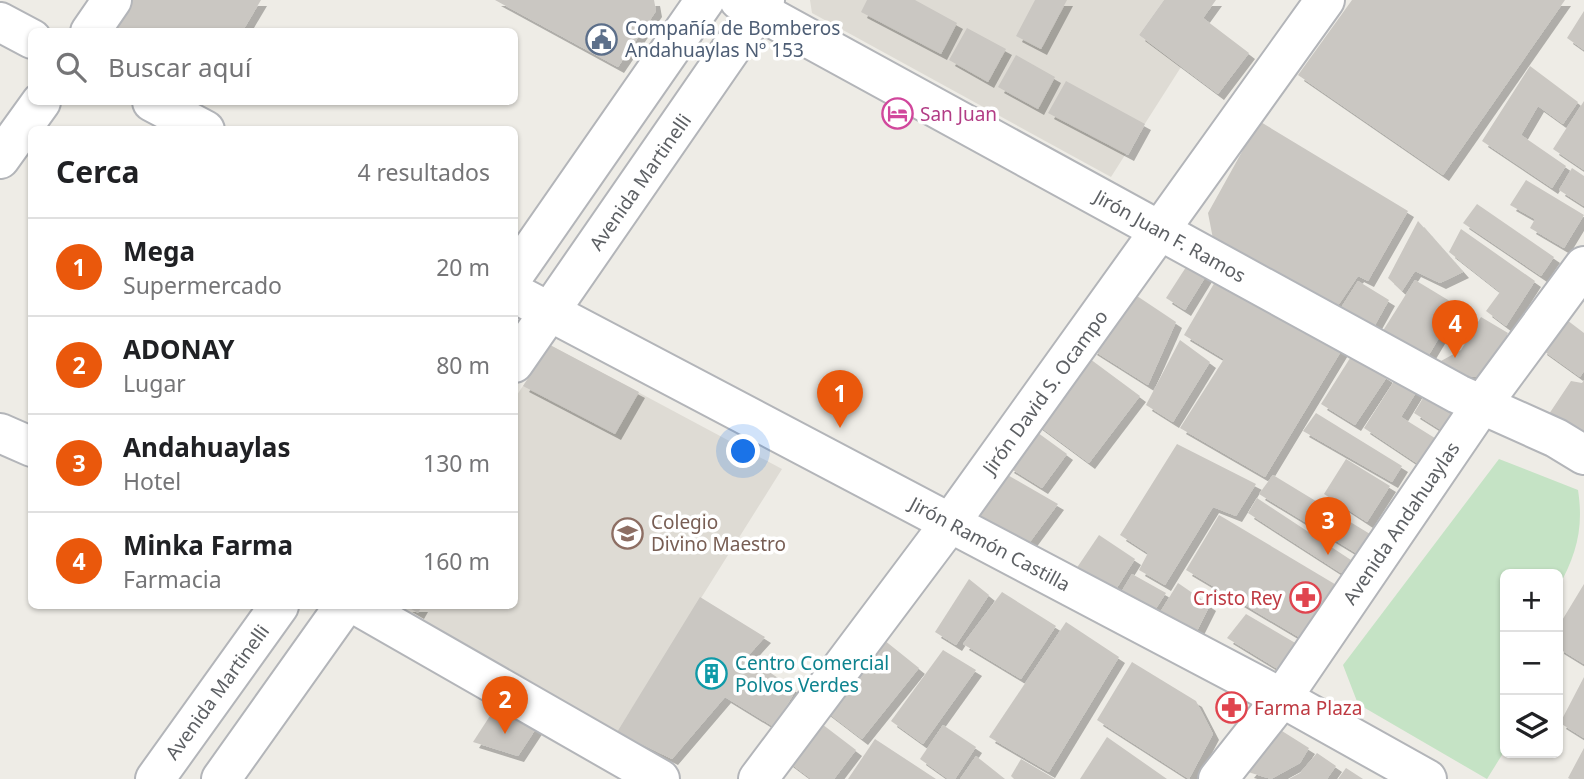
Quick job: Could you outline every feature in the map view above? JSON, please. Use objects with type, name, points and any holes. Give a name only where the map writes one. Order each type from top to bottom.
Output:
[{"type":"street","points":[[93,28],[111,0]]},
{"type":"street","points":[[518,269],[705,0]]},
{"type":"street","name":"Jirón David S. Ocampo","points":[[758,779],[950,523],[1325,0]]},
{"type":"street","name":"Jirón Juan F. Ramos","points":[[754,4],[1458,394],[1556,438],[1584,455]]},
{"type":"street","name":"Avenida Martinelli","points":[[518,357],[754,4]]},
{"type":"street","points":[[0,22],[28,36]]},
{"type":"street","points":[[0,159],[39,105]]},
{"type":"street","points":[[158,105],[197,126]]},
{"type":"street","name":"Avenida Andahuaylas","points":[[1218,779],[1282,698],[1483,403],[1584,266]]},
{"type":"street","name":"Jirón Ramón Castilla","points":[[518,295],[1282,698],[1427,779]]},
{"type":"street","points":[[0,433],[28,445]]},
{"type":"street","name":"Avenida Martinelli","points":[[155,779],[277,609]]},
{"type":"street","points":[[221,779],[342,609]]},
{"type":"street","points":[[363,609],[660,779]]},
{"type":"shaded area","points":[[810,0],[1164,0],[1139,35],[1181,67],[1111,177],[812,13]]},
{"type":"shaded area","name":"Colegio Divino Maestro","points":[[550,345],[782,469],[617,732],[609,735],[380,609],[518,609],[518,393]]},
{"type":"green space","points":[[1499,459],[1578,490],[1580,517],[1577,541],[1563,578],[1563,569],[1500,569],[1500,758],[1487,779],[1358,704],[1343,665]]},
{"type":"building","points":[[126,0],[261,0],[244,28],[107,28]]},
{"type":"building","name":"Compañía de Bomberos Andahuaylas Nº 153","points":[[495,0],[654,0],[656,11],[618,67]]},
{"type":"building","points":[[867,0],[915,0],[957,23],[941,54],[861,12]]},
{"type":"building","points":[[1035,0],[1067,0],[1041,49],[1016,36]]},
{"type":"building","points":[[1164,0],[1216,0],[1203,18],[1249,53],[1218,94],[1139,35]]},
{"type":"building","points":[[1352,0],[1565,0],[1443,175],[1298,75]]},
{"type":"building","points":[[1584,11],[1584,50],[1567,38]]},
{"type":"building","points":[[967,28],[1006,49],[988,82],[949,60]]},
{"type":"building","points":[[1016,55],[1055,77],[1038,109],[998,87]]},
{"type":"building","points":[[1530,66],[1578,102],[1563,124],[1538,106],[1521,135],[1566,166],[1552,188],[1482,141]]},
{"type":"building","points":[[1066,81],[1145,124],[1128,155],[1048,113]]},
{"type":"building","points":[[1584,101],[1584,170],[1553,149]]},
{"type":"building","points":[[1259,121],[1408,211],[1368,281],[1358,276],[1333,313],[1214,244],[1208,213]]},
{"type":"building","points":[[1572,168],[1584,176],[1584,206],[1559,190]]},
{"type":"building","points":[[1526,180],[1584,215],[1564,248],[1530,228],[1535,219],[1510,205]]},
{"type":"building","points":[[1477,204],[1554,257],[1541,276],[1463,223]]},
{"type":"building","points":[[1418,221],[1463,272],[1440,283],[1415,271],[1402,291],[1388,278]]},
{"type":"building","points":[[1461,229],[1535,281],[1506,326],[1486,311],[1500,292],[1449,252]]},
{"type":"building","points":[[1188,264],[1206,276],[1185,310],[1166,298]]},
{"type":"building","points":[[1219,275],[1343,348],[1265,477],[1180,428],[1224,359],[1184,335]]},
{"type":"building","points":[[1415,280],[1458,306],[1424,363],[1379,337]]},
{"type":"building","points":[[1358,281],[1389,300],[1370,334],[1337,314]]},
{"type":"building","points":[[1131,292],[1176,322],[1148,385],[1091,349]]},
{"type":"building","points":[[1481,317],[1508,333],[1482,376],[1450,378],[1441,361],[1461,350]]},
{"type":"building","points":[[1563,317],[1584,333],[1584,371],[1580,377],[1541,349]]},
{"type":"building","points":[[1180,340],[1210,362],[1173,422],[1146,405]]},
{"type":"building","points":[[550,345],[639,392],[615,434],[523,386]]},
{"type":"building","points":[[1352,355],[1387,377],[1355,425],[1321,404]]},
{"type":"building","points":[[1086,356],[1140,396],[1089,463],[1035,423]]},
{"type":"building","points":[[1396,378],[1417,391],[1401,417],[1438,440],[1421,466],[1364,428]]},
{"type":"building","points":[[1584,380],[1584,436],[1549,414],[1571,381],[1582,383]]},
{"type":"building","points":[[1426,393],[1453,412],[1441,430],[1414,413]]},
{"type":"building","points":[[1316,413],[1402,466],[1392,482],[1303,431]]},
{"type":"building","points":[[1034,430],[1067,454],[1042,488],[1008,467]]},
{"type":"building","points":[[1177,444],[1256,484],[1236,516],[1213,507],[1165,585],[1139,570],[1148,553],[1120,535]]},
{"type":"building","points":[[1346,459],[1390,486],[1367,522],[1324,494]]},
{"type":"building","points":[[999,470],[1058,504],[1024,550],[964,518]]},
{"type":"building","points":[[1273,475],[1370,534],[1356,553],[1259,494]]},
{"type":"building","points":[[1257,498],[1351,560],[1341,573],[1248,513]]},
{"type":"building","points":[[1219,515],[1338,586],[1302,639],[1186,570]]},
{"type":"building","points":[[1099,535],[1135,559],[1113,594],[1072,575]]},
{"type":"building","points":[[1132,574],[1166,593],[1151,616],[1117,599]]},
{"type":"building","points":[[969,579],[989,595],[956,645],[935,632]]},
{"type":"building","points":[[1178,583],[1210,605],[1192,641],[1156,619]]},
{"type":"building","points":[[1584,584],[1584,664],[1563,651],[1563,619]]},
{"type":"building","points":[[1002,592],[1056,626],[1021,679],[963,644]]},
{"type":"building","name":"Centro Comercial Polvos Verdes","points":[[700,597],[765,637],[747,657],[796,690],[774,727],[725,697],[672,759],[617,732]]},
{"type":"building","points":[[1246,614],[1297,644],[1281,671],[1227,638]]},
{"type":"building","points":[[1066,622],[1119,657],[1049,772],[989,737]]},
{"type":"building","points":[[879,636],[919,668],[862,739],[824,710]]},
{"type":"building","points":[[943,650],[976,670],[923,744],[891,721]]},
{"type":"building","points":[[1132,662],[1196,701],[1213,734],[1189,779],[1097,720]]},
{"type":"building","points":[[1584,677],[1584,738],[1563,725],[1563,717]]},
{"type":"building","points":[[497,705],[537,727],[518,756],[473,742]]},
{"type":"building","points":[[814,718],[856,750],[834,779],[811,779],[783,758]]},
{"type":"building","points":[[943,725],[976,747],[955,779],[948,779],[920,759]]},
{"type":"building","points":[[1282,731],[1309,748],[1300,763],[1271,779],[1248,772]]},
{"type":"building","points":[[1107,737],[1167,779],[1080,779]]},
{"type":"building","points":[[875,739],[936,779],[848,779]]},
{"type":"building","points":[[1584,748],[1584,779],[1570,779],[1568,778]]},
{"type":"building","points":[[1317,753],[1336,766],[1327,779],[1289,779],[1300,773]]},
{"type":"building","points":[[976,756],[1005,779],[960,779]]},
{"type":"building","points":[[1021,759],[1055,779],[1014,779],[1011,776]]},
{"type":"building","points":[[1346,768],[1363,779],[1338,779]]},
{"type":"place","name":"Compañía de Bomberos Andahuaylas Nº 153","points":[[602,39]]},
{"type":"place","name":"San Juan","points":[[897,114]]},
{"type":"place","name":"Minka Farma","points":[[1455,358]]},
{"type":"place","name":"Mega","points":[[840,428]]},
{"type":"place","name":"Colegio Divino Maestro","points":[[628,533]]},
{"type":"place","name":"Andahuaylas","points":[[1328,555]]},
{"type":"place","name":"Cristo Rey","points":[[1305,598]]},
{"type":"place","name":"Centro Comercial Polvos Verdes","points":[[712,674]]},
{"type":"place","name":"Farma Plaza","points":[[1231,708]]},
{"type":"place","name":"ADONAY","points":[[505,734]]}]
